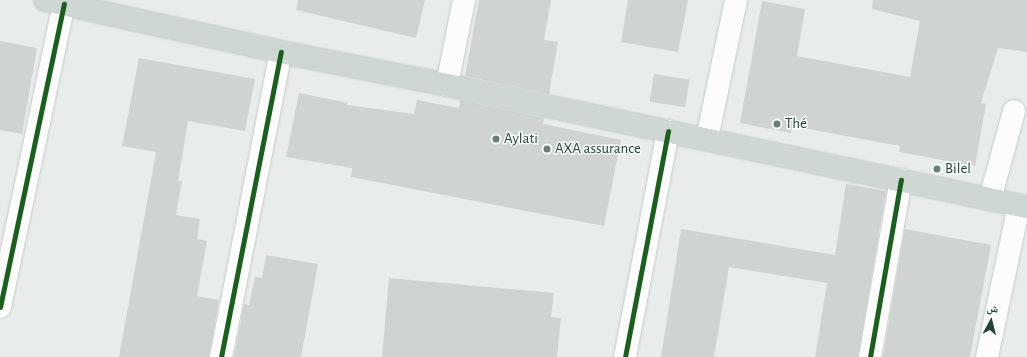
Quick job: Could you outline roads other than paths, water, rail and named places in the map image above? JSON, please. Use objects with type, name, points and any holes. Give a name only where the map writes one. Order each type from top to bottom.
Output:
[{"type":"main road","points":[[54,2],[96,5],[281,52],[447,85],[1023,206]]},
{"type":"street","points":[[447,85],[464,0]]},
{"type":"street","points":[[707,139],[736,0]]},
{"type":"street","points":[[0,307],[54,2]]},
{"type":"street","points":[[221,357],[281,52]]},
{"type":"street","points":[[990,199],[1014,111]]},
{"type":"street","points":[[624,357],[668,131]]},
{"type":"street","points":[[870,357],[901,180]]},
{"type":"street","points":[[987,357],[1023,206]]},
{"type":"place","name":"Thé","points":[[777,124]]},
{"type":"place","name":"Aylati","points":[[496,139]]},
{"type":"place","name":"AXA assurance","points":[[547,149]]},
{"type":"place","name":"Bilel","points":[[937,169]]}]
